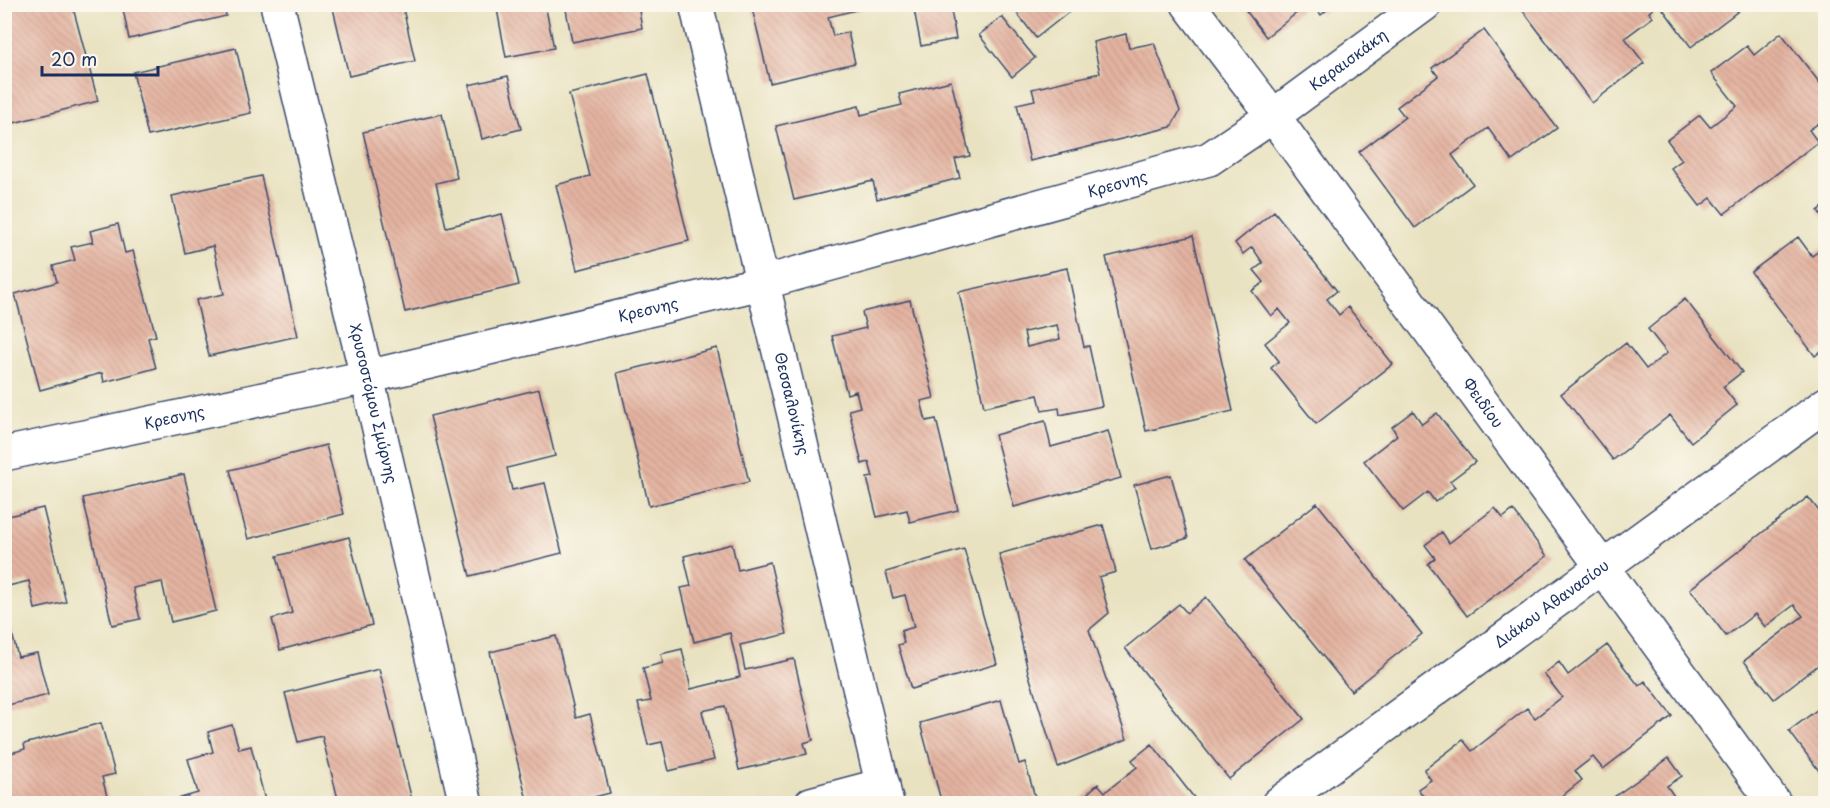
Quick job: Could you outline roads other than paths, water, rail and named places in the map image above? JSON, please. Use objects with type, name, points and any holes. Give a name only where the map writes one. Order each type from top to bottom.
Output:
[{"type":"street","name":"Χρυσοστόμου Σμύρνης","points":[[277,4],[367,377],[466,804]]},
{"type":"street","name":"Θεσσαλονίκης","points":[[696,4],[885,794]]},
{"type":"street","name":"Φειδίου","points":[[1188,4],[1273,116],[1774,804]]},
{"type":"street","name":"Καραισκάκη","points":[[1273,116],[1425,4]]},
{"type":"street","name":"Κρεσνης","points":[[4,454],[367,377],[762,283],[1209,159],[1273,116]]},
{"type":"street","name":"Διάκου Αθανασίου","points":[[1278,804],[1826,404]]},
{"type":"street","points":[[811,804],[885,794]]}]
